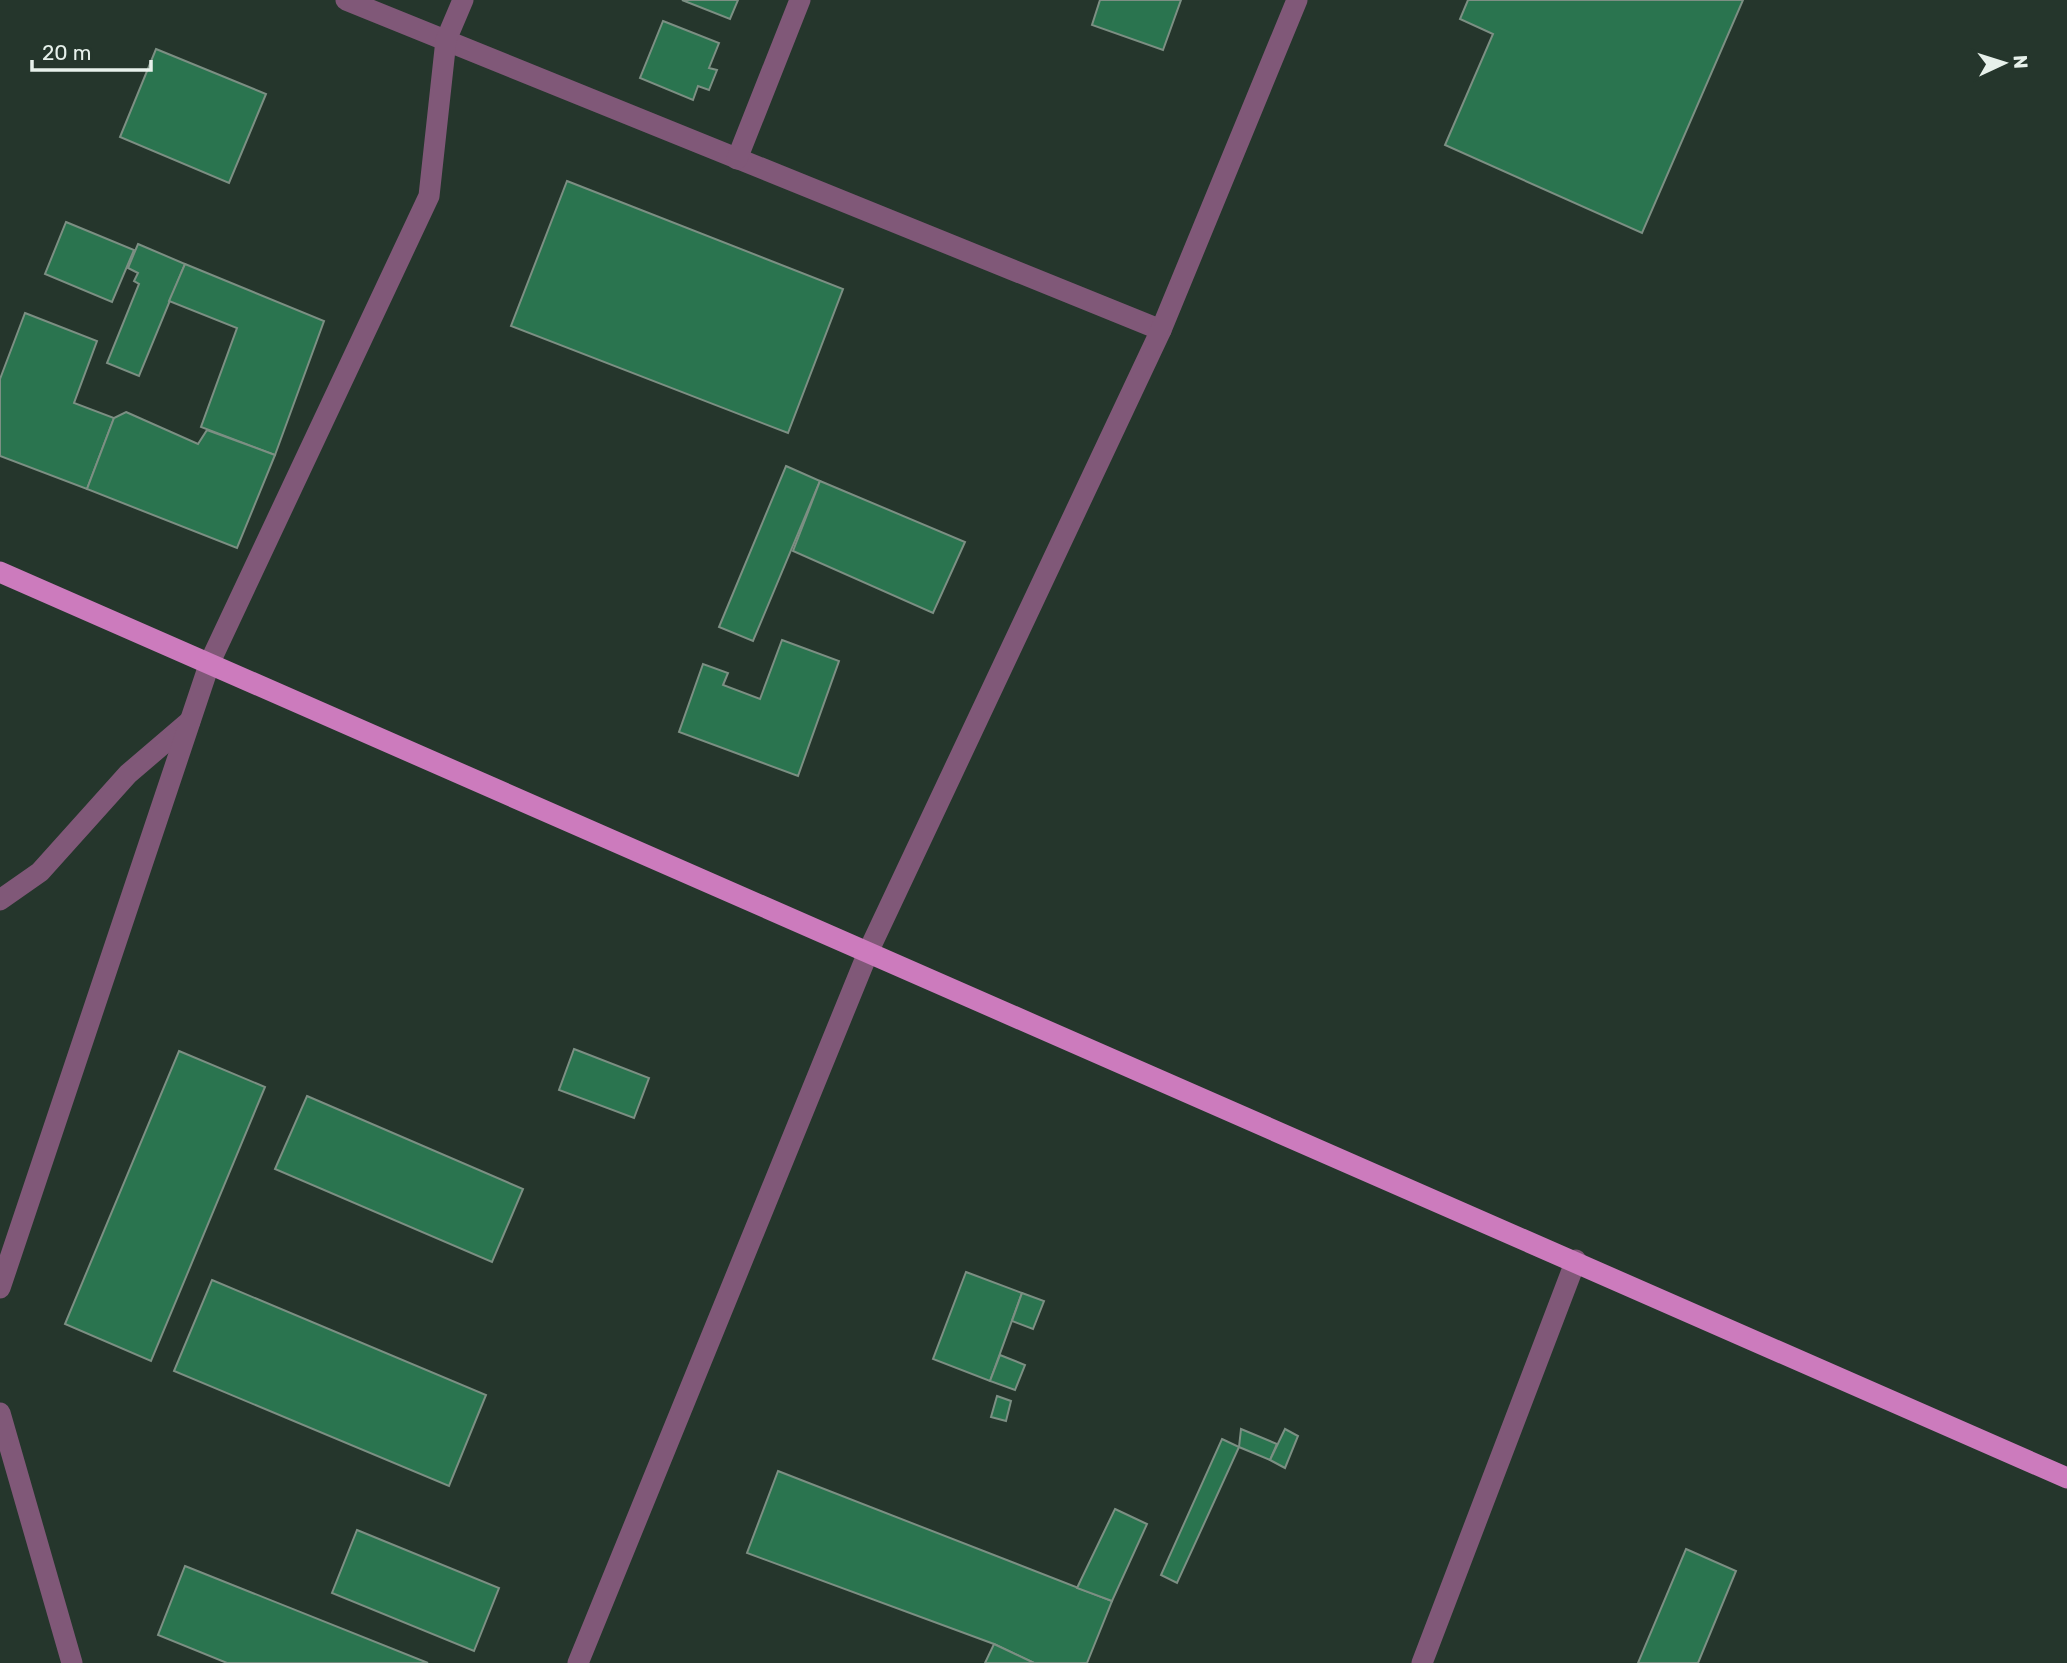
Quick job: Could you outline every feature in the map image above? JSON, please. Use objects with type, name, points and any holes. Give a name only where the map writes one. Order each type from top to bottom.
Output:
[{"type":"main road","points":[[0,572],[869,950],[2067,1478]]},
{"type":"street","points":[[346,0],[1161,330]]},
{"type":"street","points":[[0,1288],[210,662],[429,196],[446,40],[463,0]]},
{"type":"street","points":[[737,159],[800,0]]},
{"type":"street","points":[[578,1663],[869,950],[1161,330],[1297,0]]},
{"type":"street","points":[[0,900],[40,872],[128,774],[190,721]]},
{"type":"street","points":[[1422,1663],[1576,1260]]},
{"type":"street","points":[[0,1413],[72,1663]]},
{"type":"building","points":[[682,0],[738,0],[730,19]]},
{"type":"building","points":[[1100,0],[1181,0],[1163,50],[1092,25]]},
{"type":"building","points":[[1468,0],[1743,0],[1642,233],[1445,145],[1493,34],[1460,19]]},
{"type":"building","points":[[663,21],[719,43],[709,68],[717,70],[709,90],[698,86],[693,100],[640,78]]},
{"type":"building","points":[[156,49],[266,94],[229,183],[120,137]]},
{"type":"building","points":[[567,181],[843,289],[788,433],[511,326]]},
{"type":"building","points":[[66,222],[134,250],[112,302],[45,274]]},
{"type":"building","points":[[138,244],[185,264],[139,376],[107,363],[139,284],[134,281],[138,273],[128,268]]},
{"type":"building","points":[[185,264],[324,321],[275,455],[201,427],[237,328],[169,301]]},
{"type":"building","points":[[25,313],[97,341],[74,403],[114,418],[87,489],[0,456],[0,379]]},
{"type":"building","points":[[126,412],[198,444],[207,430],[275,455],[237,548],[87,489],[114,418]]},
{"type":"building","points":[[786,466],[820,481],[753,641],[719,627]]},
{"type":"building","points":[[820,481],[965,542],[933,613],[793,551]]},
{"type":"building","points":[[782,640],[839,661],[798,776],[679,732],[703,664],[728,673],[723,685],[760,699]]},
{"type":"building","points":[[574,1049],[649,1078],[634,1118],[559,1090]]},
{"type":"building","points":[[179,1051],[265,1087],[151,1361],[65,1324]]},
{"type":"building","points":[[307,1096],[523,1189],[492,1262],[275,1169]]},
{"type":"building","points":[[966,1272],[1022,1293],[990,1381],[933,1359]]},
{"type":"building","points":[[212,1280],[486,1395],[449,1486],[174,1371]]},
{"type":"building","points":[[1022,1293],[1044,1301],[1033,1329],[1012,1321]]},
{"type":"building","points":[[1000,1355],[1025,1365],[1015,1390],[990,1381]]},
{"type":"building","points":[[997,1396],[1011,1401],[1006,1421],[991,1417]]},
{"type":"building","points":[[1241,1429],[1277,1444],[1270,1460],[1239,1447]]},
{"type":"building","points":[[1285,1429],[1298,1436],[1285,1468],[1270,1460]]},
{"type":"building","points":[[1222,1439],[1239,1447],[1177,1583],[1161,1575]]},
{"type":"building","points":[[778,1471],[1112,1601],[1087,1663],[1034,1663],[994,1644],[747,1553]]},
{"type":"building","points":[[1115,1509],[1147,1524],[1112,1601],[1077,1588]]},
{"type":"building","points":[[357,1530],[499,1588],[474,1651],[332,1593]]},
{"type":"building","points":[[1686,1549],[1736,1571],[1698,1663],[1638,1663]]},
{"type":"building","points":[[185,1566],[428,1663],[227,1663],[158,1635]]},
{"type":"building","points":[[994,1644],[1034,1663],[985,1663]]}]
